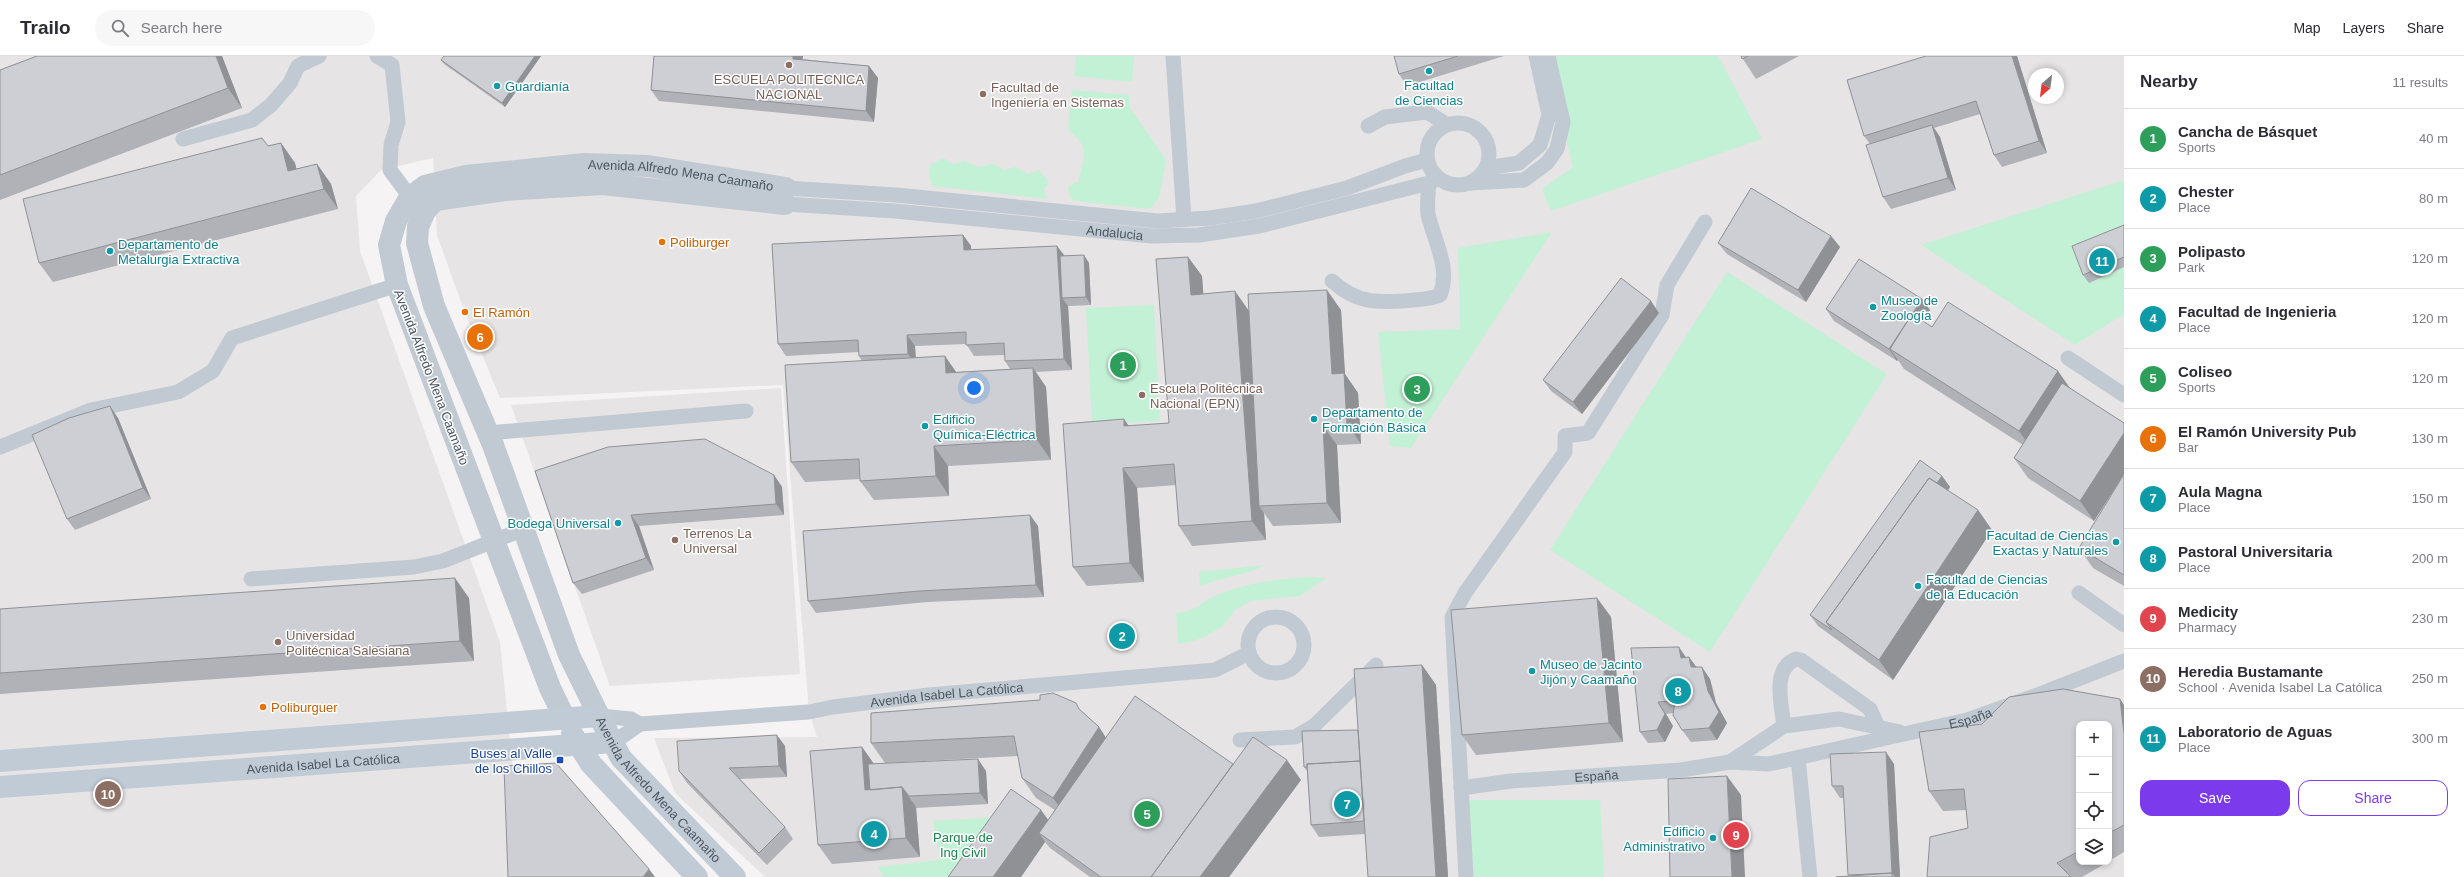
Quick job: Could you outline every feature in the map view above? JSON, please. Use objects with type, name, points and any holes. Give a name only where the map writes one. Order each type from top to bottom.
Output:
[{"type":"street","name":"Avenida Alfredo Mena Caamaño","points":[[697,877],[591,764],[577,744],[550,688],[494,542],[397,284],[389,245],[396,221],[410,197],[425,186],[466,176],[584,164],[648,166],[762,193]]},
{"type":"street","name":"Avenida Alfredo Mena Caamaño","points":[[735,877],[621,758],[569,655],[488,433],[434,306],[417,243],[418,227],[425,211],[435,200],[505,190],[603,184],[762,193],[786,196]]},
{"type":"street","points":[[396,221],[418,227]]},
{"type":"street","name":"Avenida Isabel La Católica","points":[[0,761],[600,716]]},
{"type":"street","name":"Avenida Isabel La Católica","points":[[0,788],[614,742]]},
{"type":"lane","points":[[183,139],[252,120],[271,105],[290,83],[298,66],[319,56]]},
{"type":"lane","points":[[377,56],[392,65],[398,122],[391,145],[390,170],[410,197]]},
{"type":"lane","points":[[1173,56],[1184,219]]},
{"type":"lane","points":[[1486,168],[1518,163],[1540,145],[1549,115],[1536,56]]},
{"type":"lane","points":[[1434,181],[1459,185],[1524,180],[1547,163],[1557,149],[1563,122],[1548,56]]},
{"type":"lane","points":[[1368,126],[1385,117],[1427,112],[1446,124]]},
{"type":"lane","points":[[1332,281],[1351,294],[1368,301],[1418,300],[1440,295],[1443,288],[1442,255],[1428,213],[1434,181],[1427,160],[1426,150],[1430,139],[1436,130],[1446,124],[1467,124],[1477,128],[1489,147],[1489,158],[1486,168],[1479,177],[1470,183]]},
{"type":"lane","name":"Andalucia","points":[[786,196],[896,195],[1157,221],[1256,211],[1347,188],[1405,166],[1427,160]]},
{"type":"lane","name":"Andalucia","points":[[786,196],[895,211],[1152,236],[1199,235],[1259,226],[1434,181]]},
{"type":"lane","points":[[1466,877],[1452,617],[1465,593],[1565,452],[1565,436],[1588,433],[1662,315],[1667,285],[1705,222]]},
{"type":"lane","points":[[0,447],[91,410],[178,392],[213,371],[224,348],[232,338],[397,284]]},
{"type":"lane","points":[[2068,358],[2124,395]]},
{"type":"lane","points":[[488,433],[746,411]]},
{"type":"lane","points":[[251,579],[414,567],[443,562],[524,529]]},
{"type":"lane","points":[[2079,593],[2124,625]]},
{"type":"lane","name":"Avenida Isabel La Católica","points":[[600,716],[631,719],[640,724],[809,712],[833,707],[929,695],[1215,670],[1249,653]]},
{"type":"lane","points":[[1784,726],[1779,685],[1785,668],[1796,659],[1801,660],[1870,709],[1878,727]]},
{"type":"lane","name":"España","points":[[1461,788],[1511,781],[1681,770],[1730,762],[1769,764],[1966,720],[2040,694],[2124,661]]},
{"type":"lane","points":[[1240,740],[1295,737],[1314,726],[1376,665]]},
{"type":"lane","name":"España","points":[[1730,762],[1784,726],[1839,719],[1904,733]]},
{"type":"lane","points":[[614,742],[640,724]]},
{"type":"lane","points":[[1798,758],[1810,877]]},
{"type":"shaded area","points":[[0,56],[2124,56],[2124,877],[765,877],[675,793],[654,738],[817,737],[809,712],[783,385],[500,398],[465,313],[437,235],[433,158],[381,170],[356,196],[360,251],[500,642],[514,781],[518,877],[0,877]]},
{"type":"shaded area","name":"Terrenos La Universal","points":[[781,388],[800,674],[610,686],[511,405]]},
{"type":"green space","points":[[1076,56],[1134,56],[1132,82],[1074,76]]},
{"type":"green space","points":[[1545,56],[1718,56],[1762,139],[1551,211],[1542,189],[1573,167]]},
{"type":"green space","points":[[1072,90],[1129,95],[1129,106],[1166,160],[1159,198],[1150,209],[1076,201],[1070,198],[1068,186],[1079,181],[1084,158],[1083,147],[1076,136],[1068,130]]},
{"type":"green space","points":[[943,158],[953,164],[965,161],[978,167],[993,164],[1004,170],[1015,167],[1028,174],[1039,170],[1049,182],[1044,189],[1047,199],[932,186],[929,174],[930,165]]},
{"type":"green space","points":[[2124,180],[2124,314],[2075,345],[1921,245]]},
{"type":"green space","points":[[1552,232],[1411,448],[1390,446],[1378,332],[1460,329],[1458,248]]},
{"type":"green space","points":[[1727,272],[1887,374],[1710,652],[1550,550]]},
{"type":"green space","points":[[1154,305],[1160,421],[1092,424],[1086,308]]},
{"type":"green space","points":[[1265,565],[1249,572],[1216,580],[1200,586],[1199,572]]},
{"type":"green space","points":[[1308,577],[1326,578],[1300,596],[1250,601],[1235,610],[1223,626],[1194,641],[1178,644],[1176,613],[1190,610],[1217,595],[1239,587],[1273,580]]},
{"type":"green space","points":[[1458,800],[1600,800],[1604,877],[1464,877]]},
{"type":"green space","name":"Parque de Ing Civil","points":[[1013,816],[971,877],[884,877],[878,867],[940,860],[933,821]]},
{"type":"building","points":[[37,56],[216,56],[228,88],[0,175],[0,70]]},
{"type":"building","name":"Guardianía","points":[[444,56],[535,56],[502,103],[441,60]]},
{"type":"building","points":[[654,56],[793,56],[793,59],[869,66],[866,111],[651,90]]},
{"type":"building","points":[[1394,56],[1458,56],[1399,74]]},
{"type":"building","points":[[1741,56],[1748,56],[1742,59]]},
{"type":"building","points":[[1926,56],[2012,56],[2039,141],[1994,155],[1976,101],[1864,136],[1847,80]]},
{"type":"building","points":[[1932,125],[1948,178],[1883,197],[1866,145]]},
{"type":"building","name":"Departamento de Metalurgia Extractiva","points":[[262,138],[268,146],[281,143],[288,171],[317,164],[324,189],[39,263],[23,199]]},
{"type":"building","points":[[1751,188],[1831,236],[1798,290],[1718,243]]},
{"type":"building","points":[[2124,225],[2124,257],[2083,275],[2072,246]]},
{"type":"building","points":[[963,235],[964,250],[1057,246],[1064,359],[1005,361],[1004,343],[966,345],[966,332],[907,335],[908,354],[859,356],[858,340],[778,344],[772,244]]},
{"type":"building","points":[[1084,255],[1086,297],[1062,298],[1060,256]]},
{"type":"building","points":[[1188,257],[1191,295],[1235,291],[1252,521],[1179,526],[1174,464],[1123,468],[1130,563],[1073,567],[1063,424],[1124,419],[1124,426],[1169,423],[1156,259]]},
{"type":"building","points":[[1859,259],[1922,299],[1889,349],[1826,309]]},
{"type":"building","points":[[1621,278],[1651,301],[1573,402],[1543,380]]},
{"type":"building","name":"Departamento de Formación Básica","points":[[1327,290],[1332,374],[1344,373],[1347,424],[1323,426],[1327,503],[1259,506],[1248,294]]},
{"type":"building","points":[[1948,302],[2058,371],[2019,431],[1890,349],[1912,314],[1932,327]]},
{"type":"building","name":"Edificio Química-Eléctrica","points":[[945,356],[946,373],[1033,368],[1037,440],[934,446],[936,476],[860,481],[859,459],[791,462],[785,365]]},
{"type":"building","points":[[2062,383],[2124,423],[2124,433],[2080,501],[2014,458]]},
{"type":"building","points":[[110,406],[143,488],[67,519],[32,435],[69,418]]},
{"type":"building","name":"Bodega Universal","points":[[705,439],[774,475],[776,504],[631,515],[646,558],[573,583],[535,471],[608,447]]},
{"type":"building","points":[[1920,460],[1942,476],[1937,483],[1929,478],[1826,622],[1832,630],[1810,615]]},
{"type":"building","points":[[2124,474],[2124,575],[2079,548]]},
{"type":"building","name":"Facultad de Ciencias de la Educación","points":[[1929,478],[1978,510],[1879,660],[1826,622]]},
{"type":"building","points":[[1030,515],[1036,585],[919,591],[808,601],[803,531]]},
{"type":"building","points":[[455,578],[460,641],[0,673],[0,609]]},
{"type":"building","points":[[1597,598],[1609,723],[1462,735],[1451,610]]},
{"type":"building","points":[[1679,647],[1681,658],[1689,657],[1691,667],[1702,667],[1708,691],[1719,712],[1709,728],[1682,730],[1673,715],[1675,701],[1658,702],[1665,714],[1657,730],[1640,732],[1631,648]]},
{"type":"building","points":[[1422,665],[1436,877],[1368,877],[1354,669]]},
{"type":"building","points":[[2063,689],[2120,699],[2124,734],[2124,825],[2112,831],[2112,721],[2076,721],[2076,853],[2057,863],[2071,877],[1927,877],[1930,837],[1968,828],[1964,789],[1929,791],[1919,732],[1982,724],[2009,697]]},
{"type":"building","points":[[1053,693],[1076,703],[1079,709],[1099,727],[1053,798],[1022,778],[1014,736],[871,743],[871,713],[1040,700],[1040,695]]},
{"type":"building","points":[[1135,696],[1233,764],[1151,877],[1101,877],[1039,833]]},
{"type":"building","points":[[1358,730],[1360,761],[1307,764],[1307,767],[1304,767],[1302,731]]},
{"type":"building","points":[[777,735],[779,766],[729,768],[785,827],[759,853],[679,771],[677,741]]},
{"type":"building","points":[[1253,737],[1287,760],[1200,877],[1151,877]]},
{"type":"building","points":[[862,747],[865,790],[902,787],[906,838],[818,845],[810,751]]},
{"type":"building","points":[[1886,752],[1892,873],[1848,875],[1843,786],[1832,786],[1830,754]]},
{"type":"building","points":[[978,759],[980,793],[909,796],[902,787],[870,790],[868,764]]},
{"type":"building","points":[[1360,761],[1364,821],[1311,825],[1307,764]]},
{"type":"building","points":[[556,763],[649,869],[643,877],[508,877],[504,766]]},
{"type":"building","name":"Edificio Administrativo","points":[[1727,776],[1732,877],[1670,877],[1668,779]]},
{"type":"building","points":[[1011,789],[1041,810],[993,877],[948,877]]},
{"type":"building","points":[[1892,873],[1892,877],[1836,877]]},
{"type":"place","name":"ESCUELA POLITECNICA NACIONAL","points":[[789,65]]},
{"type":"place","name":"Facultad de Ciencias","points":[[1429,71]]},
{"type":"place","name":"Guardianía","points":[[497,86]]},
{"type":"place","name":"Facultad de Ingeniería en Sistemas","points":[[983,94]]},
{"type":"place","name":"Poliburger","points":[[662,242]]},
{"type":"place","name":"Departamento de Metalurgia Extractiva","points":[[110,251]]},
{"type":"place","name":"Laboratorio de Aguas","points":[[2102,261]]},
{"type":"place","name":"Museo de Zoología","points":[[1873,307]]},
{"type":"place","name":"El Ramón","points":[[465,312]]},
{"type":"place","name":"El Ramón University Pub","points":[[480,337]]},
{"type":"place","name":"Cancha de Básquet","points":[[1123,365]]},
{"type":"place","name":"Polipasto","points":[[1417,389]]},
{"type":"place","name":"Escuela Politécnica Nacional (EPN)","points":[[1142,395]]},
{"type":"place","name":"Departamento de Formación Básica","points":[[1314,419]]},
{"type":"place","name":"Edificio Química-Eléctrica","points":[[925,426]]},
{"type":"place","name":"Bodega Universal","points":[[618,523]]},
{"type":"place","name":"Terrenos La Universal","points":[[675,540]]},
{"type":"place","name":"Facultad de Ciencias Exactas y Naturales","points":[[2116,542]]},
{"type":"place","name":"Facultad de Ciencias de la Educación","points":[[1918,586]]},
{"type":"place","name":"Chester","points":[[1122,636]]},
{"type":"place","name":"Universidad Politécnica Salesiana","points":[[278,642]]},
{"type":"place","name":"Museo de Jacinto Jijón y Caamaño","points":[[1532,671]]},
{"type":"place","name":"Pastoral Universitaria","points":[[1678,691]]},
{"type":"place","name":"Poliburguer","points":[[263,707]]},
{"type":"place","name":"Buses al Valle de los Chillos","points":[[560,760]]},
{"type":"place","name":"Heredia Bustamante","points":[[108,794]]},
{"type":"place","name":"Aula Magna","points":[[1347,804]]},
{"type":"place","name":"Coliseo","points":[[1147,814]]},
{"type":"place","name":"Facultad de Ingenieria","points":[[874,834]]},
{"type":"place","name":"Medicity","points":[[1736,835]]},
{"type":"place","name":"Edificio Administrativo","points":[[1713,838]]}]
